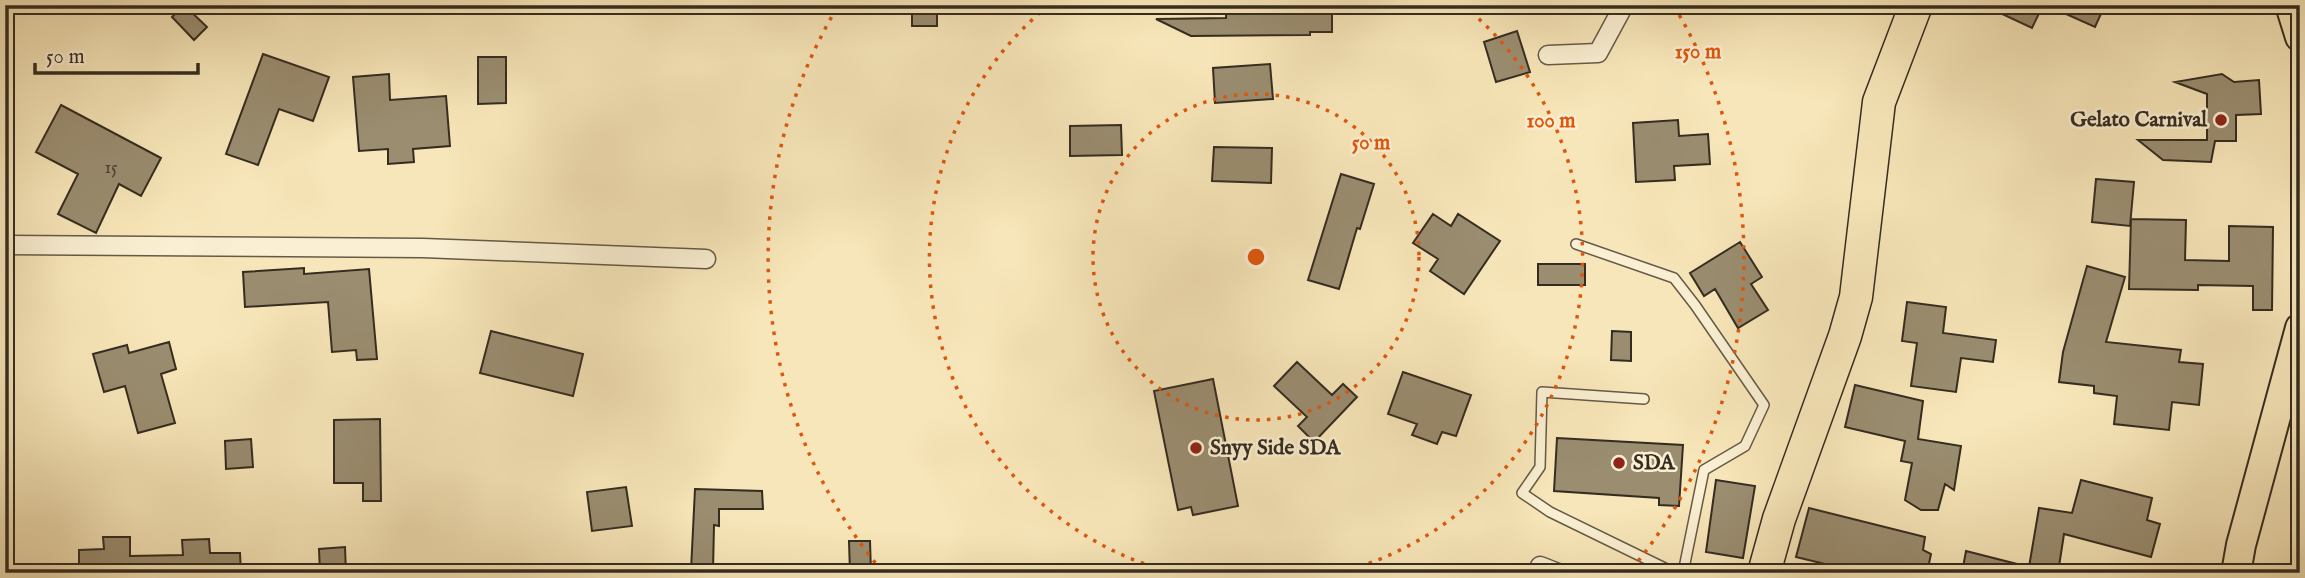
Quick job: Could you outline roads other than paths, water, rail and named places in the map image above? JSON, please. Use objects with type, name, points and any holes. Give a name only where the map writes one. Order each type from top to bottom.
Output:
[{"type":"highway","points":[[1764,573],[1779,519],[1845,336],[1856,297],[1879,102],[1916,5]]},
{"type":"main road","points":[[2290,5],[2300,37]]},
{"type":"main road","points":[[2236,573],[2241,545],[2300,328]]},
{"type":"street","points":[[1548,55],[1598,53],[1624,5]]},
{"type":"street","points":[[5,245],[423,248],[706,259]]},
{"type":"street","points":[[1540,566],[1558,573]]},
{"type":"lane","points":[[1576,244],[1674,278],[1696,305],[1764,405],[1745,446],[1704,470],[1683,573]]},
{"type":"lane","points":[[1644,399],[1542,392],[1540,467],[1521,493],[1550,512],[1675,573]]},
{"type":"place","name":"Gelato Carnival","points":[[2221,120]]},
{"type":"place","name":"Snyy Side SDA","points":[[1196,448]]},
{"type":"place","name":"SDA","points":[[1619,463]]}]
